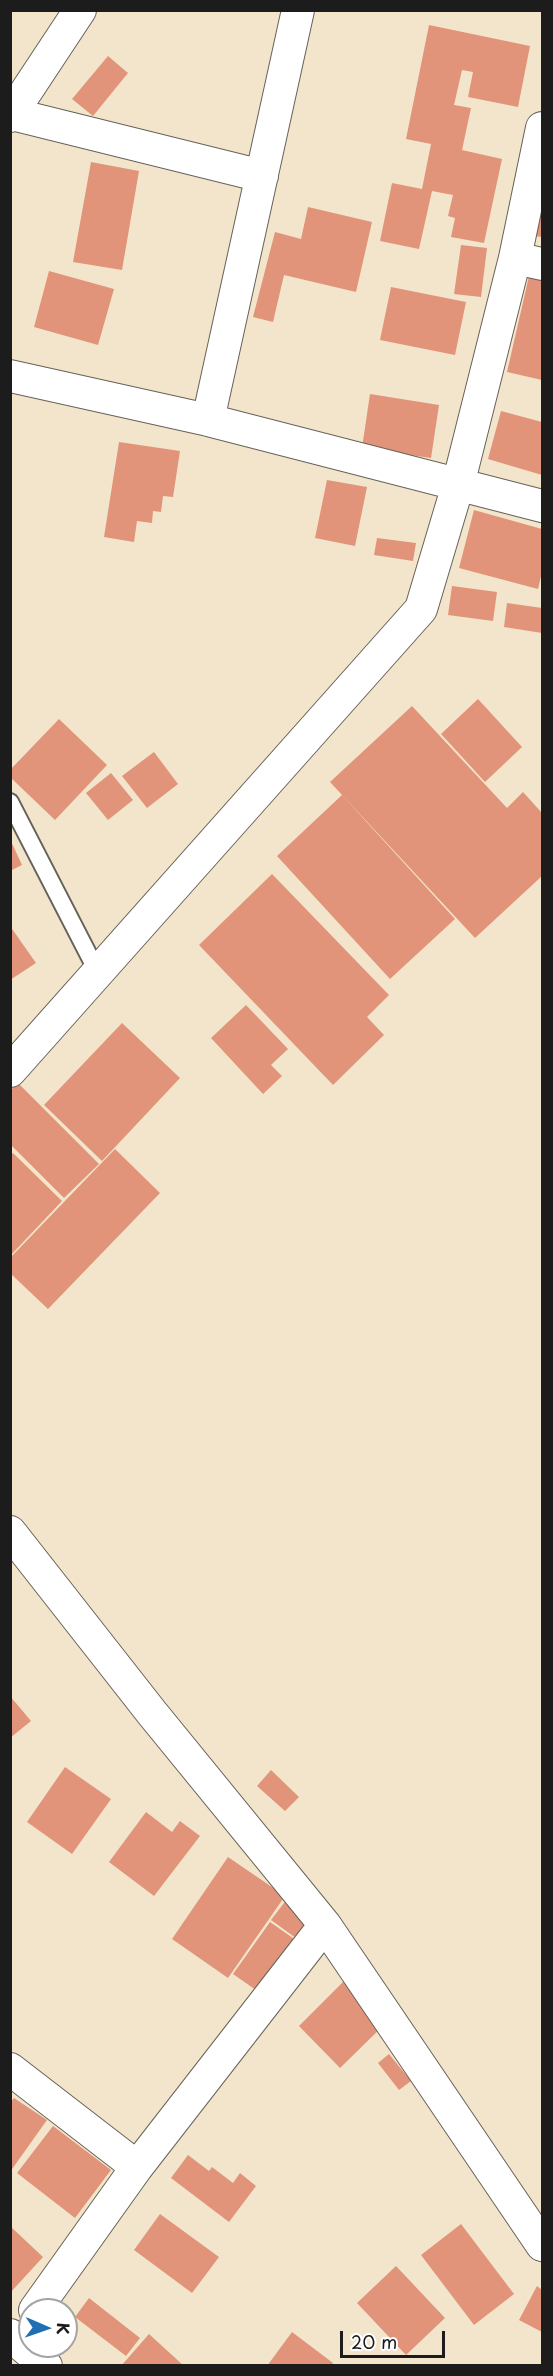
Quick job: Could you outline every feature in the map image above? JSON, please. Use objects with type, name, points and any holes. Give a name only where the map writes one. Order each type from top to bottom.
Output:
[{"type":"street","points":[[80,10],[11,115],[262,176]]},
{"type":"street","points":[[208,420],[298,10]]},
{"type":"street","points":[[10,1071],[421,609],[529,261],[543,129]]},
{"type":"street","points":[[10,376],[208,420],[543,506]]},
{"type":"street","points":[[10,1532],[152,1713],[325,1925],[543,2245]]},
{"type":"street","points":[[44,2298],[137,2167],[325,1925]]},
{"type":"street","points":[[10,2069],[137,2167]]},
{"type":"street","points":[[16,2334],[46,2366]]},
{"type":"lane","points":[[10,802],[98,973]]},
{"type":"building","points":[[429,25],[530,46],[518,107],[468,97],[473,72],[462,70],[454,105],[471,108],[462,150],[502,159],[484,243],[451,237],[455,218],[448,216],[453,195],[432,191],[419,249],[380,241],[392,183],[422,189],[431,144],[406,139]]},
{"type":"building","points":[[108,56],[128,73],[93,116],[72,99]]},
{"type":"building","points":[[91,162],[139,171],[122,270],[73,262]]},
{"type":"building","points":[[542,201],[542,237],[534,236]]},
{"type":"building","points":[[308,207],[372,222],[356,292],[284,275],[273,322],[253,317],[275,232],[301,239]]},
{"type":"building","points":[[461,245],[487,248],[481,297],[454,294]]},
{"type":"building","points":[[532,263],[542,265],[542,380],[507,372]]},
{"type":"building","points":[[49,271],[114,289],[98,345],[34,327]]},
{"type":"building","points":[[391,287],[466,302],[455,355],[380,340]]},
{"type":"building","points":[[370,394],[439,405],[431,458],[362,448]]},
{"type":"building","points":[[501,411],[542,422],[542,475],[488,459]]},
{"type":"building","points":[[119,442],[180,451],[173,497],[163,496],[161,512],[153,511],[152,523],[137,521],[134,542],[104,537]]},
{"type":"building","points":[[327,480],[367,487],[355,546],[315,538]]},
{"type":"building","points":[[474,510],[542,529],[542,572],[538,589],[459,568]]},
{"type":"building","points":[[377,538],[416,543],[413,561],[374,555]]},
{"type":"building","points":[[452,586],[497,592],[493,621],[448,615]]},
{"type":"building","points":[[507,603],[542,608],[542,633],[504,627]]},
{"type":"building","points":[[478,699],[522,747],[485,782],[441,734]]},
{"type":"building","points":[[412,706],[507,808],[523,792],[542,813],[542,876],[475,938],[330,782]]},
{"type":"building","points":[[59,719],[107,765],[55,820],[10,777],[10,770]]},
{"type":"building","points":[[154,752],[178,784],[147,808],[122,776]]},
{"type":"building","points":[[111,773],[133,800],[108,820],[86,793]]},
{"type":"building","points":[[342,795],[455,919],[390,979],[277,856]]},
{"type":"building","points":[[10,839],[22,865],[10,871]]},
{"type":"building","points":[[272,874],[389,995],[367,1017],[384,1035],[333,1085],[199,945]]},
{"type":"building","points":[[10,926],[36,963],[10,980]]},
{"type":"building","points":[[246,1005],[288,1049],[271,1065],[282,1076],[263,1094],[211,1038]]},
{"type":"building","points":[[122,1023],[180,1078],[102,1161],[44,1105]]},
{"type":"building","points":[[18,1083],[99,1164],[64,1198],[10,1144],[10,1091]]},
{"type":"building","points":[[115,1149],[160,1193],[48,1309],[10,1273],[10,1258]]},
{"type":"building","points":[[13,1153],[62,1201],[10,1256],[10,1156]]},
{"type":"building","points":[[10,1696],[31,1721],[10,1738]]},
{"type":"building","points":[[65,1767],[111,1799],[72,1854],[27,1822]]},
{"type":"building","points":[[271,1770],[299,1797],[285,1811],[257,1786]]},
{"type":"building","points":[[146,1812],[172,1832],[180,1821],[200,1836],[154,1896],[109,1862]]},
{"type":"building","points":[[228,1857],[285,1896],[228,1978],[172,1939]]},
{"type":"building","points":[[287,1899],[315,1920],[300,1941],[271,1920]]},
{"type":"building","points":[[270,1922],[300,1943],[263,1995],[233,1974]]},
{"type":"building","points":[[345,1980],[386,2023],[340,2068],[299,2026]]},
{"type":"building","points":[[389,2054],[411,2081],[399,2090],[378,2063]]},
{"type":"building","points":[[14,2098],[47,2120],[10,2172],[10,2103]]},
{"type":"building","points":[[53,2126],[111,2170],[75,2218],[17,2173]]},
{"type":"building","points":[[188,2155],[209,2171],[212,2167],[233,2183],[240,2173],[256,2186],[229,2222],[171,2178]]},
{"type":"building","points":[[160,2214],[219,2257],[192,2293],[134,2250]]},
{"type":"building","points":[[461,2224],[514,2294],[474,2325],[421,2255]]},
{"type":"building","points":[[10,2226],[43,2257],[10,2293]]},
{"type":"building","points":[[396,2266],[445,2318],[406,2355],[357,2303]]},
{"type":"building","points":[[537,2286],[542,2290],[542,2332],[519,2320]]},
{"type":"building","points":[[89,2298],[140,2338],[126,2356],[78,2319],[78,2313]]},
{"type":"building","points":[[292,2332],[333,2363],[331,2366],[267,2366]]},
{"type":"building","points":[[149,2334],[184,2366],[121,2366]]}]
